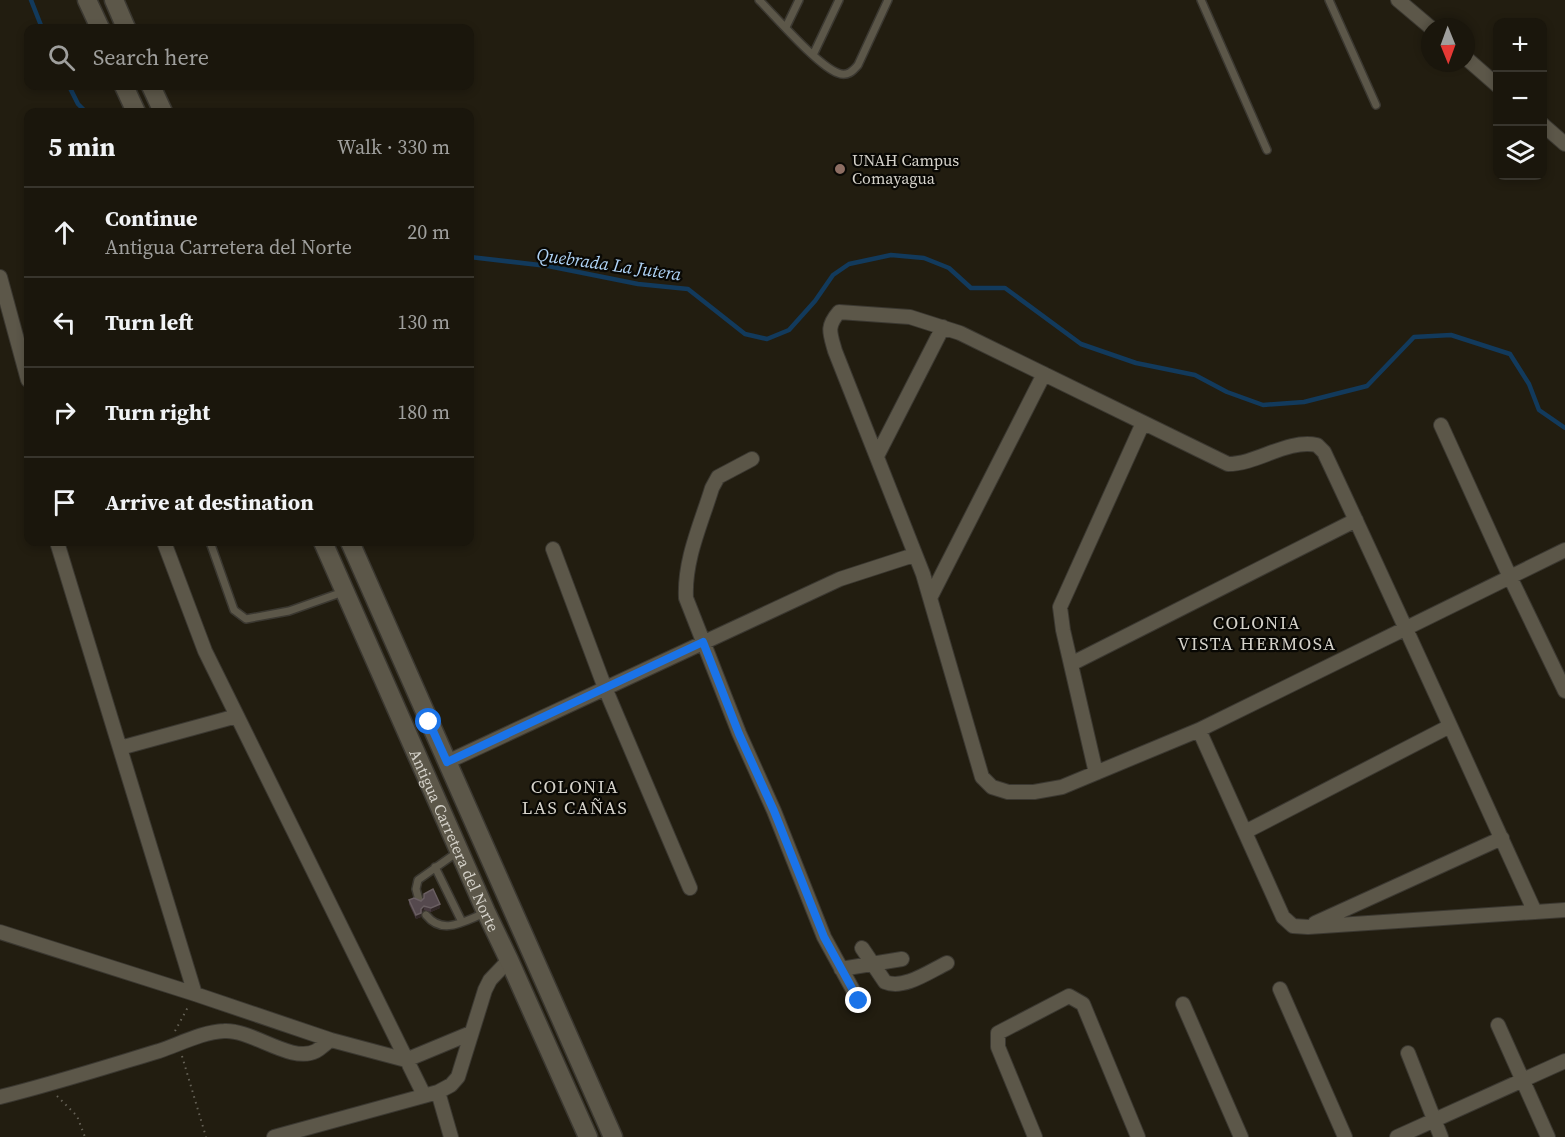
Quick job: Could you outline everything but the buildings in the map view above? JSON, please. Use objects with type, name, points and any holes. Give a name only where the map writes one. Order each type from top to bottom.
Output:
[{"type":"main road","points":[[87,0],[98,24]]},
{"type":"main road","points":[[114,0],[124,24]]},
{"type":"main road","points":[[126,90],[134,108]]},
{"type":"main road","points":[[153,90],[161,108]]},
{"type":"main road","name":"Antigua Carretera del Norte","points":[[325,546],[588,1137]]},
{"type":"main road","name":"Antigua Carretera del Norte","points":[[352,546],[614,1137]]},
{"type":"street","points":[[1398,0],[1421,19]]},
{"type":"street","points":[[1475,66],[1493,82]]},
{"type":"street","points":[[1544,126],[1565,144]]},
{"type":"street","points":[[0,277],[24,365]]},
{"type":"street","points":[[1535,912],[1502,838],[1450,726],[1406,628],[1356,520],[1324,452],[1317,445],[1296,444],[1240,464],[1228,465],[944,327],[910,317],[839,312],[831,321],[830,330],[834,351],[877,456],[930,598],[982,777],[992,787],[1008,792],[1034,792],[1062,787],[1199,730],[1406,628],[1509,577],[1565,550]]},
{"type":"street","points":[[877,456],[944,327]]},
{"type":"street","points":[[930,598],[1044,374]]},
{"type":"street","points":[[1096,773],[1060,607],[1143,423]]},
{"type":"street","points":[[1441,425],[1509,577],[1565,691]]},
{"type":"street","points":[[753,459],[718,477],[712,488],[689,561],[685,581],[686,598],[739,734],[774,811],[824,937],[859,1001]]},
{"type":"street","points":[[1071,664],[1356,520]]},
{"type":"street","points":[[58,546],[195,994]]},
{"type":"street","points":[[166,546],[205,651],[424,1095]]},
{"type":"street","points":[[553,549],[605,688],[690,888]]},
{"type":"street","points":[[447,762],[840,579],[914,555]]},
{"type":"street","points":[[120,748],[237,716]]},
{"type":"street","points":[[1245,832],[1450,726]]},
{"type":"street","points":[[1199,730],[1283,917],[1293,926],[1308,927],[1565,910]]},
{"type":"street","points":[[1308,927],[1502,838]]},
{"type":"street","points":[[0,932],[331,1040],[406,1060],[471,1033]]},
{"type":"street","points":[[862,948],[885,982],[890,984],[909,981],[947,963]]},
{"type":"street","points":[[841,969],[902,959]]},
{"type":"street","points":[[274,1137],[438,1092],[451,1085],[458,1077],[490,980],[509,960]]},
{"type":"street","points":[[1280,989],[1345,1137]]},
{"type":"street","points":[[1035,1137],[998,1047],[998,1034],[1069,996],[1083,1004],[1138,1137]]},
{"type":"street","points":[[1182,1004],[1241,1137]]},
{"type":"street","points":[[1498,1025],[1548,1137]]},
{"type":"street","points":[[0,1097],[47,1085],[226,1030],[239,1032],[298,1054],[316,1051],[331,1040]]},
{"type":"street","points":[[1408,1053],[1441,1137]]},
{"type":"street","points":[[1397,1137],[1565,1061]]},
{"type":"street","points":[[438,1092],[451,1137]]},
{"type":"lane","points":[[759,0],[813,55],[837,73],[844,74],[858,65],[888,0]]},
{"type":"lane","points":[[786,27],[799,0]]},
{"type":"lane","points":[[813,55],[838,0]]},
{"type":"lane","points":[[1201,0],[1267,150]]},
{"type":"lane","points":[[1329,0],[1376,105]]},
{"type":"lane","points":[[211,546],[234,610],[246,619],[289,611],[345,591]]},
{"type":"lane","points":[[419,900],[416,889],[418,880],[459,851]]},
{"type":"lane","points":[[435,867],[462,922]]},
{"type":"lane","points":[[426,915],[434,924],[442,927],[486,912]]},
{"type":"path","points":[[195,994],[177,1025],[174,1035],[206,1137]]},
{"type":"path","points":[[47,1085],[77,1116],[85,1137]]},
{"type":"waterway","name":"Quebrada La Jutera","points":[[31,0],[40,24]]},
{"type":"waterway","name":"Quebrada La Jutera","points":[[71,90],[82,108]]},
{"type":"waterway","name":"Quebrada La Jutera","points":[[474,257],[548,266],[638,284],[688,289],[745,334],[767,339],[789,330],[815,301],[833,275],[849,264],[891,255],[924,258],[949,268],[971,288],[1005,288],[1081,344],[1136,363],[1195,375],[1227,392],[1263,405],[1304,402],[1367,386],[1414,337],[1451,335],[1510,354],[1529,384],[1539,410],[1565,428]]},
{"type":"place","name":"UNAH Campus Comayagua","points":[[840,169]]},
{"type":"district","name":"COLONIA VISTA HERMOSA","points":[[1257,632]]},
{"type":"district","name":"COLONIA LAS CAÑAS","points":[[575,796]]},
{"type":"route","points":[[429,722],[447,762],[703,642],[824,937],[859,1001]]}]
